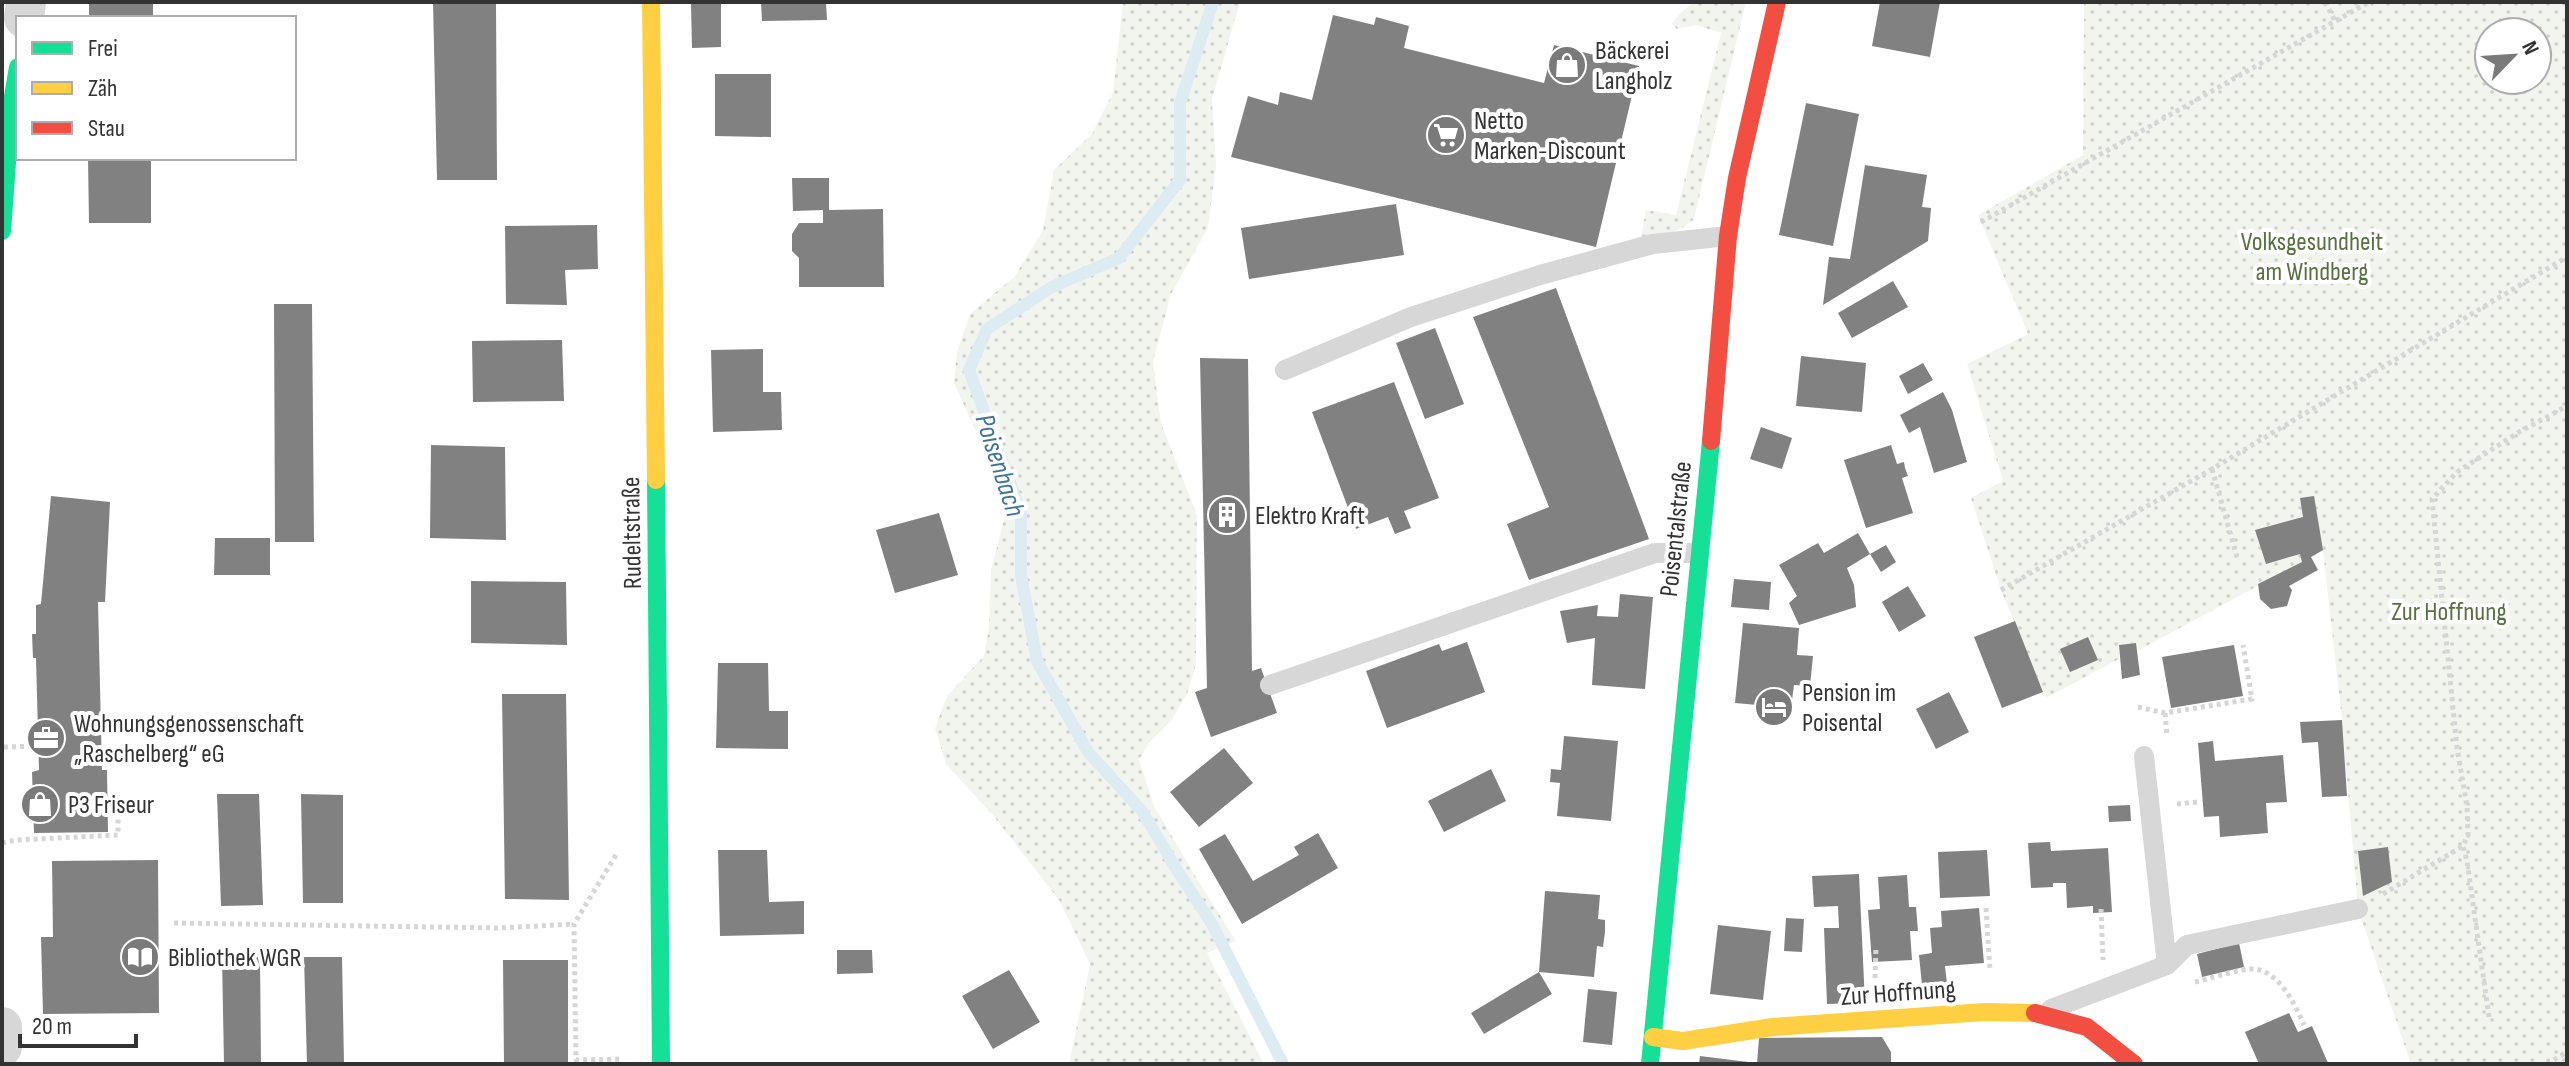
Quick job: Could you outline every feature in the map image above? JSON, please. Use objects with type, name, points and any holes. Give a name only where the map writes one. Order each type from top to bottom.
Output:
[{"type":"street","name":"Rudeltstraße","points":[[651,2],[661,1064]]},
{"type":"street","name":"Poisentalstraße","points":[[1650,1064],[1720,350],[1728,236],[1737,178],[1777,2]]},
{"type":"street","points":[[2,48],[16,64]]},
{"type":"street","points":[[2,231],[16,78]]},
{"type":"street","name":"Zur Hoffnung","points":[[1653,1037],[1683,1041],[1773,1027],[1992,1012],[2040,1013],[2087,1027],[2134,1064]]},
{"type":"street","points":[[2,1027],[2,1047]]},
{"type":"lane","points":[[1285,370],[1411,317],[1540,275],[1653,244],[1728,236]]},
{"type":"lane","points":[[1270,685],[1655,553],[1699,553]]},
{"type":"lane","points":[[2144,756],[2167,965]]},
{"type":"lane","points":[[2040,1013],[2167,965],[2187,945],[2358,909]]},
{"type":"path","points":[[2325,2],[2335,21]]},
{"type":"path","points":[[1981,222],[2369,2]]},
{"type":"path","points":[[2001,590],[2212,469],[2567,257]]},
{"type":"path","points":[[2489,1017],[2463,846],[2468,835],[2467,806],[2457,748],[2432,499],[2457,472],[2519,432],[2567,406]]},
{"type":"path","points":[[2212,469],[2237,557]]},
{"type":"path","points":[[2138,707],[2165,713],[2252,699],[2243,645]]},
{"type":"path","points":[[2165,713],[2167,728]]},
{"type":"path","points":[[4,747],[38,746]]},
{"type":"path","points":[[2,843],[118,835],[118,794]]},
{"type":"path","points":[[2176,804],[2198,802]]},
{"type":"path","points":[[601,1059],[576,1060],[574,924],[623,843],[660,833]]},
{"type":"path","points":[[2358,909],[2463,846]]},
{"type":"path","points":[[1986,908],[1992,1012]]},
{"type":"path","points":[[2101,909],[2102,955]]},
{"type":"path","points":[[174,923],[499,928],[574,924]]},
{"type":"path","points":[[1876,947],[1876,967]]},
{"type":"path","points":[[2203,980],[2253,969],[2264,973],[2275,978],[2295,1004],[2304,1025]]},
{"type":"path","points":[[2547,1064],[2567,1052]]},
{"type":"green space","points":[[1123,2],[1240,2],[1212,99],[1216,166],[1208,228],[1171,294],[1153,362],[1161,423],[1197,515],[1196,665],[1187,694],[1171,721],[1148,744],[1139,760],[1154,806],[1236,941],[1207,953],[1264,1064],[1069,1064],[1090,964],[1059,900],[992,814],[946,764],[935,728],[947,696],[984,656],[989,628],[991,570],[1004,520],[1002,489],[954,383],[957,352],[970,314],[1015,276],[1043,230],[1054,170],[1092,134],[1113,92]]},
{"type":"green space","points":[[1695,2],[1746,2],[1694,219],[1676,231],[1640,241],[1646,210],[1676,215],[1721,33],[1696,25],[1677,29],[1672,24]]},
{"type":"green space","name":"Volksgesundheit am Windberg","points":[[2084,2],[2567,2],[2567,1064],[2411,1064],[2358,909],[2342,720],[2323,551],[2137,651],[2135,643],[2119,645],[2119,659],[2046,698],[2001,590],[1971,498],[2003,481],[1967,364],[2028,334],[1978,215],[2083,155]]},
{"type":"building","points":[[89,2],[153,2],[153,16],[89,16]]},
{"type":"building","points":[[433,2],[496,2],[497,180],[437,180]]},
{"type":"building","points":[[761,2],[826,2],[827,20],[762,21]]},
{"type":"building","points":[[1880,2],[1940,2],[1930,57],[1872,46]]},
{"type":"building","points":[[691,4],[721,4],[721,47],[692,48]]},
{"type":"building","name":"Netto Marken-Discount","points":[[1333,15],[1374,25],[1376,17],[1409,26],[1404,48],[1544,83],[1554,45],[1639,66],[1596,247],[1231,157],[1248,96],[1278,105],[1280,92],[1312,100]]},
{"type":"building","points":[[715,74],[771,74],[771,137],[715,136]]},
{"type":"building","points":[[1806,103],[1859,114],[1833,246],[1779,235]]},
{"type":"building","points":[[88,160],[151,160],[151,223],[89,223]]},
{"type":"building","points":[[1865,165],[1927,175],[1922,207],[1931,208],[1928,241],[1823,305],[1829,257],[1850,259]]},
{"type":"building","points":[[792,178],[829,178],[829,210],[883,209],[884,287],[799,287],[799,258],[792,251],[792,234],[799,223],[823,223],[823,210],[793,211]]},
{"type":"building","points":[[1396,204],[1404,255],[1249,279],[1241,228]]},
{"type":"building","points":[[597,225],[598,269],[565,270],[567,305],[506,304],[505,226]]},
{"type":"building","points":[[1893,281],[1908,307],[1852,338],[1838,313]]},
{"type":"building","points":[[1556,288],[1649,539],[1529,580],[1507,524],[1549,507],[1473,317]]},
{"type":"building","points":[[274,304],[312,304],[314,542],[275,542]]},
{"type":"building","points":[[1435,328],[1464,404],[1425,419],[1396,343]]},
{"type":"building","points":[[562,340],[564,401],[473,402],[472,341]]},
{"type":"building","points":[[763,349],[763,392],[781,392],[782,430],[713,432],[711,350]]},
{"type":"building","points":[[1801,356],[1866,363],[1862,412],[1796,406]]},
{"type":"building","name":"Elektro Kraft","points":[[1200,358],[1248,359],[1252,671],[1261,668],[1277,713],[1211,737],[1195,692],[1207,688]]},
{"type":"building","points":[[1923,363],[1933,380],[1908,394],[1899,376]]},
{"type":"building","points":[[1394,382],[1439,498],[1404,511],[1411,528],[1395,534],[1388,517],[1356,529],[1312,412]]},
{"type":"building","points":[[1943,392],[1952,410],[1967,462],[1934,473],[1920,427],[1909,433],[1900,415]]},
{"type":"building","points":[[1761,427],[1792,438],[1782,469],[1750,459]]},
{"type":"building","points":[[431,445],[505,447],[506,540],[430,538]]},
{"type":"building","points":[[1891,445],[1897,464],[1904,462],[1908,476],[1902,478],[1913,513],[1866,528],[1844,460]]},
{"type":"building","points":[[51,496],[110,502],[105,602],[98,602],[102,770],[107,770],[108,832],[34,833],[32,772],[39,770],[36,658],[33,658],[32,634],[36,634],[36,605],[41,604]]},
{"type":"building","points":[[2314,496],[2323,550],[2311,557],[2318,570],[2289,586],[2292,590],[2287,606],[2271,609],[2260,599],[2258,584],[2302,562],[2300,554],[2266,564],[2255,530],[2303,517],[2300,498]]},
{"type":"building","points":[[939,513],[958,575],[895,593],[876,530]]},
{"type":"building","points":[[1858,533],[1870,554],[1847,568],[1854,585],[1856,607],[1799,625],[1789,603],[1797,596],[1779,565],[1818,543],[1824,553]]},
{"type":"building","points":[[215,538],[270,538],[270,575],[214,575]]},
{"type":"building","points":[[1886,545],[1896,562],[1881,572],[1870,554]]},
{"type":"building","points":[[1734,579],[1771,582],[1769,610],[1731,607]]},
{"type":"building","points":[[471,581],[566,582],[567,645],[471,643]]},
{"type":"building","points":[[1908,586],[1926,616],[1899,632],[1882,602]]},
{"type":"building","points":[[1620,594],[1653,597],[1645,689],[1592,685],[1595,638],[1567,643],[1560,611],[1598,605],[1597,616],[1618,617]]},
{"type":"building","points":[[2015,621],[2043,692],[2002,708],[1974,637]]},
{"type":"building","points":[[1743,623],[1799,628],[1797,655],[1813,656],[1810,686],[1794,685],[1791,708],[1735,703]]},
{"type":"building","points":[[2088,637],[2098,660],[2070,672],[2060,649]]},
{"type":"building","points":[[1467,642],[1485,692],[1387,728],[1366,671],[1439,644],[1442,651]]},
{"type":"building","points":[[2136,643],[2140,675],[2122,679],[2119,645]]},
{"type":"building","points":[[2234,645],[2243,696],[2171,708],[2162,657]]},
{"type":"building","points":[[718,663],[768,663],[769,711],[788,711],[788,749],[716,748]]},
{"type":"building","points":[[1949,692],[1969,732],[1936,749],[1916,709]]},
{"type":"building","points":[[502,694],[566,694],[569,900],[505,899]]},
{"type":"building","points":[[2342,720],[2347,796],[2322,797],[2318,742],[2302,743],[2300,722]]},
{"type":"building","points":[[1564,736],[1618,741],[1611,821],[1557,816],[1560,783],[1550,782],[1551,769],[1561,770]]},
{"type":"building","points":[[2213,741],[2215,761],[2283,755],[2287,802],[2266,803],[2268,833],[2220,837],[2219,816],[2204,817],[2198,743]]},
{"type":"building","points":[[1224,748],[1253,783],[1199,827],[1170,792]]},
{"type":"building","points":[[1491,769],[1506,801],[1444,832],[1428,801]]},
{"type":"building","points":[[217,794],[259,794],[263,905],[221,906]]},
{"type":"building","points":[[301,794],[343,795],[343,903],[303,903]]},
{"type":"building","points":[[2130,805],[2131,821],[2109,822],[2108,806]]},
{"type":"building","points":[[1318,833],[1338,868],[1242,924],[1199,849],[1225,834],[1253,881],[1299,855],[1294,847]]},
{"type":"building","points":[[2050,842],[2051,851],[2108,848],[2112,912],[2093,913],[2093,906],[2067,908],[2066,883],[2031,888],[2028,843]]},
{"type":"building","points":[[2388,847],[2392,882],[2363,896],[2358,851]]},
{"type":"building","points":[[718,850],[767,850],[769,902],[804,901],[804,934],[720,936]]},
{"type":"building","points":[[1987,850],[1990,896],[1940,898],[1938,852]]},
{"type":"building","points":[[158,860],[159,1013],[43,1014],[41,937],[53,937],[52,861]]},
{"type":"building","points":[[1859,874],[1865,1003],[1827,1004],[1824,928],[1839,928],[1838,906],[1814,907],[1812,876]]},
{"type":"building","points":[[1907,875],[1909,907],[1916,907],[1918,931],[1910,931],[1912,960],[1872,962],[1868,910],[1880,909],[1878,877]]},
{"type":"building","points":[[1545,891],[1600,895],[1598,919],[1605,920],[1605,932],[1603,947],[1597,946],[1594,977],[1539,972]]},
{"type":"building","points":[[1979,908],[1984,963],[1945,966],[1948,992],[1923,995],[1919,955],[1932,953],[1930,928],[1942,927],[1941,911]]},
{"type":"building","points":[[1786,918],[1804,919],[1802,952],[1784,951]]},
{"type":"building","points":[[1718,925],[1771,931],[1763,1000],[1710,994]]},
{"type":"building","points":[[2239,943],[2244,967],[2202,977],[2197,954]]},
{"type":"building","points":[[837,950],[872,950],[873,973],[837,974]]},
{"type":"building","points":[[222,956],[260,957],[261,1064],[224,1064]]},
{"type":"building","points":[[304,957],[342,957],[344,1064],[307,1064]]},
{"type":"building","points":[[503,960],[568,960],[568,1064],[504,1064]]},
{"type":"building","points":[[1009,970],[1040,1022],[993,1049],[962,996]]},
{"type":"building","points":[[1539,972],[1552,994],[1484,1034],[1471,1013]]},
{"type":"building","points":[[1588,989],[1617,992],[1612,1045],[1583,1042]]},
{"type":"building","points":[[2289,1013],[2298,1032],[2312,1026],[2328,1063],[2259,1064],[2245,1032]]},
{"type":"building","points":[[1882,1037],[1891,1052],[1891,1064],[1757,1064],[1759,1038]]},
{"type":"building","points":[[1700,1056],[1748,1062],[1748,1064],[1699,1064]]},
{"type":"waterway","name":"Poisenbach","points":[[1213,2],[1180,103],[1180,180],[1119,258],[1052,287],[987,329],[969,370],[1021,513],[1021,575],[1037,661],[1088,752],[1142,811],[1212,924],[1283,1064]]},
{"type":"traffic: fast","points":[[2,231],[16,79]]},
{"type":"traffic: fast","points":[[1650,1064],[1711,441]]},
{"type":"traffic: fast","points":[[656,480],[661,1064]]},
{"type":"traffic: slow","points":[[651,2],[656,480]]},
{"type":"traffic: slow","points":[[1653,1037],[1683,1041],[1773,1027],[1984,1012],[2035,1013]]},
{"type":"traffic: jam","points":[[1711,441],[1728,236],[1737,178],[1777,2]]},
{"type":"traffic: jam","points":[[2035,1013],[2087,1027],[2134,1064]]},
{"type":"place","name":"Bäckerei Langholz","points":[[1567,65]]},
{"type":"place","name":"Netto Marken-Discount","points":[[1446,135]]},
{"type":"place","name":"Elektro Kraft","points":[[1227,515]]},
{"type":"place","name":"Pension im Poisental","points":[[1774,707]]},
{"type":"place","name":"Wohnungsgenossenschaft „Raschelberg“ eG","points":[[46,738]]},
{"type":"place","name":"P3 Friseur","points":[[40,804]]},
{"type":"place","name":"Bibliothek WGR","points":[[140,957]]}]
